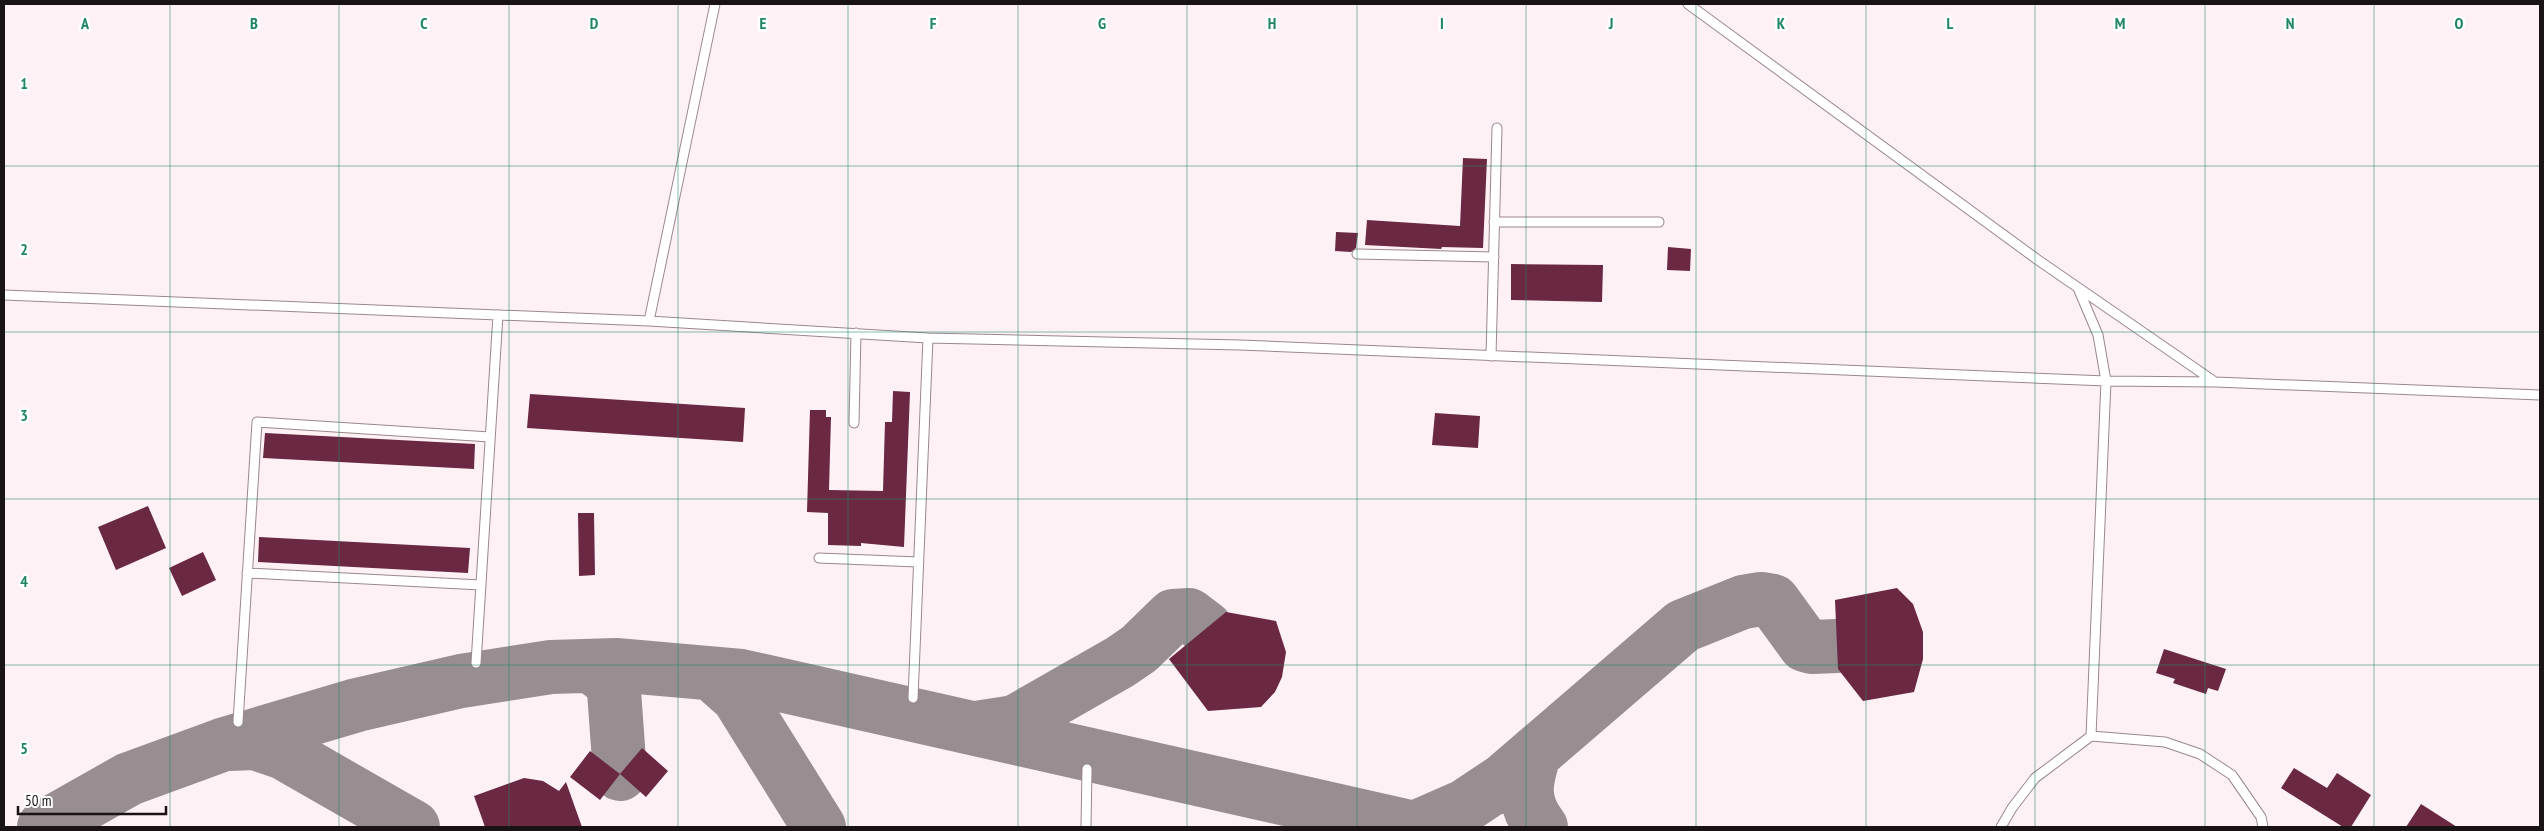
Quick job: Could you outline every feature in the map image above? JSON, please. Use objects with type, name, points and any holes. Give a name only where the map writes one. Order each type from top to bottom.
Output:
[{"type":"lane","points":[[649,321],[715,4]]},
{"type":"lane","points":[[1688,4],[2078,288],[2216,382]]},
{"type":"lane","points":[[1491,356],[1497,128]]},
{"type":"lane","points":[[1494,222],[1659,222]]},
{"type":"lane","points":[[1357,254],[1494,257]]},
{"type":"lane","points":[[2078,288],[2098,336],[2106,380],[2091,736]]},
{"type":"lane","points":[[4,295],[649,321],[928,338],[1240,345],[2106,380],[2216,382],[2540,395]]},
{"type":"lane","points":[[476,664],[498,315]]},
{"type":"lane","points":[[854,422],[856,333]]},
{"type":"lane","points":[[913,698],[928,338]]},
{"type":"lane","points":[[238,722],[256,422],[490,438]]},
{"type":"lane","points":[[819,558],[918,562]]},
{"type":"lane","points":[[247,573],[481,585]]},
{"type":"lane","points":[[2001,827],[2012,808],[2036,778],[2091,736],[2165,742],[2200,754],[2232,775],[2261,817],[2263,827]]},
{"type":"lane","points":[[1086,827],[1087,769]]},
{"type":"building","points":[[1463,158],[1487,159],[1483,248],[1442,247],[1441,249],[1365,245],[1367,220],[1460,226]]},
{"type":"building","points":[[1336,232],[1358,233],[1356,248],[1351,252],[1335,251]]},
{"type":"building","points":[[1668,247],[1691,249],[1690,271],[1667,270]]},
{"type":"building","points":[[1511,264],[1603,265],[1602,302],[1511,300]]},
{"type":"building","points":[[893,391],[910,392],[904,547],[861,543],[861,546],[828,545],[828,513],[807,512],[810,410],[826,410],[826,417],[831,417],[829,490],[883,491],[885,422],[892,422]]},
{"type":"building","points":[[530,394],[745,408],[743,442],[527,428]]},
{"type":"building","points":[[1435,413],[1480,416],[1478,448],[1432,445]]},
{"type":"building","points":[[265,433],[475,444],[474,469],[263,458]]},
{"type":"building","points":[[148,506],[166,548],[116,570],[98,527]]},
{"type":"building","points":[[578,513],[594,513],[595,575],[579,576]]},
{"type":"building","points":[[259,537],[470,548],[468,573],[258,562]]},
{"type":"building","points":[[203,552],[216,580],[182,596],[169,568]]},
{"type":"building","points":[[1897,588],[1913,604],[1923,632],[1923,659],[1914,692],[1863,701],[1838,669],[1835,600]]},
{"type":"building","points":[[1226,612],[1276,621],[1286,652],[1282,677],[1275,692],[1261,707],[1208,711],[1169,659]]},
{"type":"building","points":[[2164,649],[2226,669],[2218,691],[2208,688],[2206,694],[2173,683],[2175,679],[2156,673]]},
{"type":"building","points":[[642,748],[668,771],[646,797],[620,774]]},
{"type":"building","points":[[590,751],[620,774],[600,800],[570,777]]},
{"type":"building","points":[[2294,768],[2327,788],[2337,773],[2371,795],[2351,827],[2343,827],[2281,788]]},
{"type":"building","points":[[524,778],[543,781],[559,791],[566,782],[582,827],[485,827],[474,796]]},
{"type":"building","points":[[2421,804],[2457,827],[2406,827]]},
{"type":"taxiway","points":[[1417,827],[1465,806],[1504,780],[1683,626],[1743,602],[1761,599],[1773,601],[1805,645],[1812,647],[1837,646]]},
{"type":"taxiway","points":[[976,728],[1015,722],[1120,662],[1139,649],[1173,616],[1189,615],[1206,628]]},
{"type":"taxiway","points":[[44,827],[129,779],[222,745],[357,705],[461,681],[551,667],[616,665],[741,676],[1410,827]]},
{"type":"taxiway","points":[[591,666],[609,680],[614,691],[620,774]]},
{"type":"taxiway","points":[[712,674],[738,697],[819,827]]},
{"type":"taxiway","points":[[230,744],[255,743],[284,753],[413,827]]},
{"type":"taxiway","points":[[1535,753],[1527,782],[1527,791],[1530,809],[1541,827]]}]
